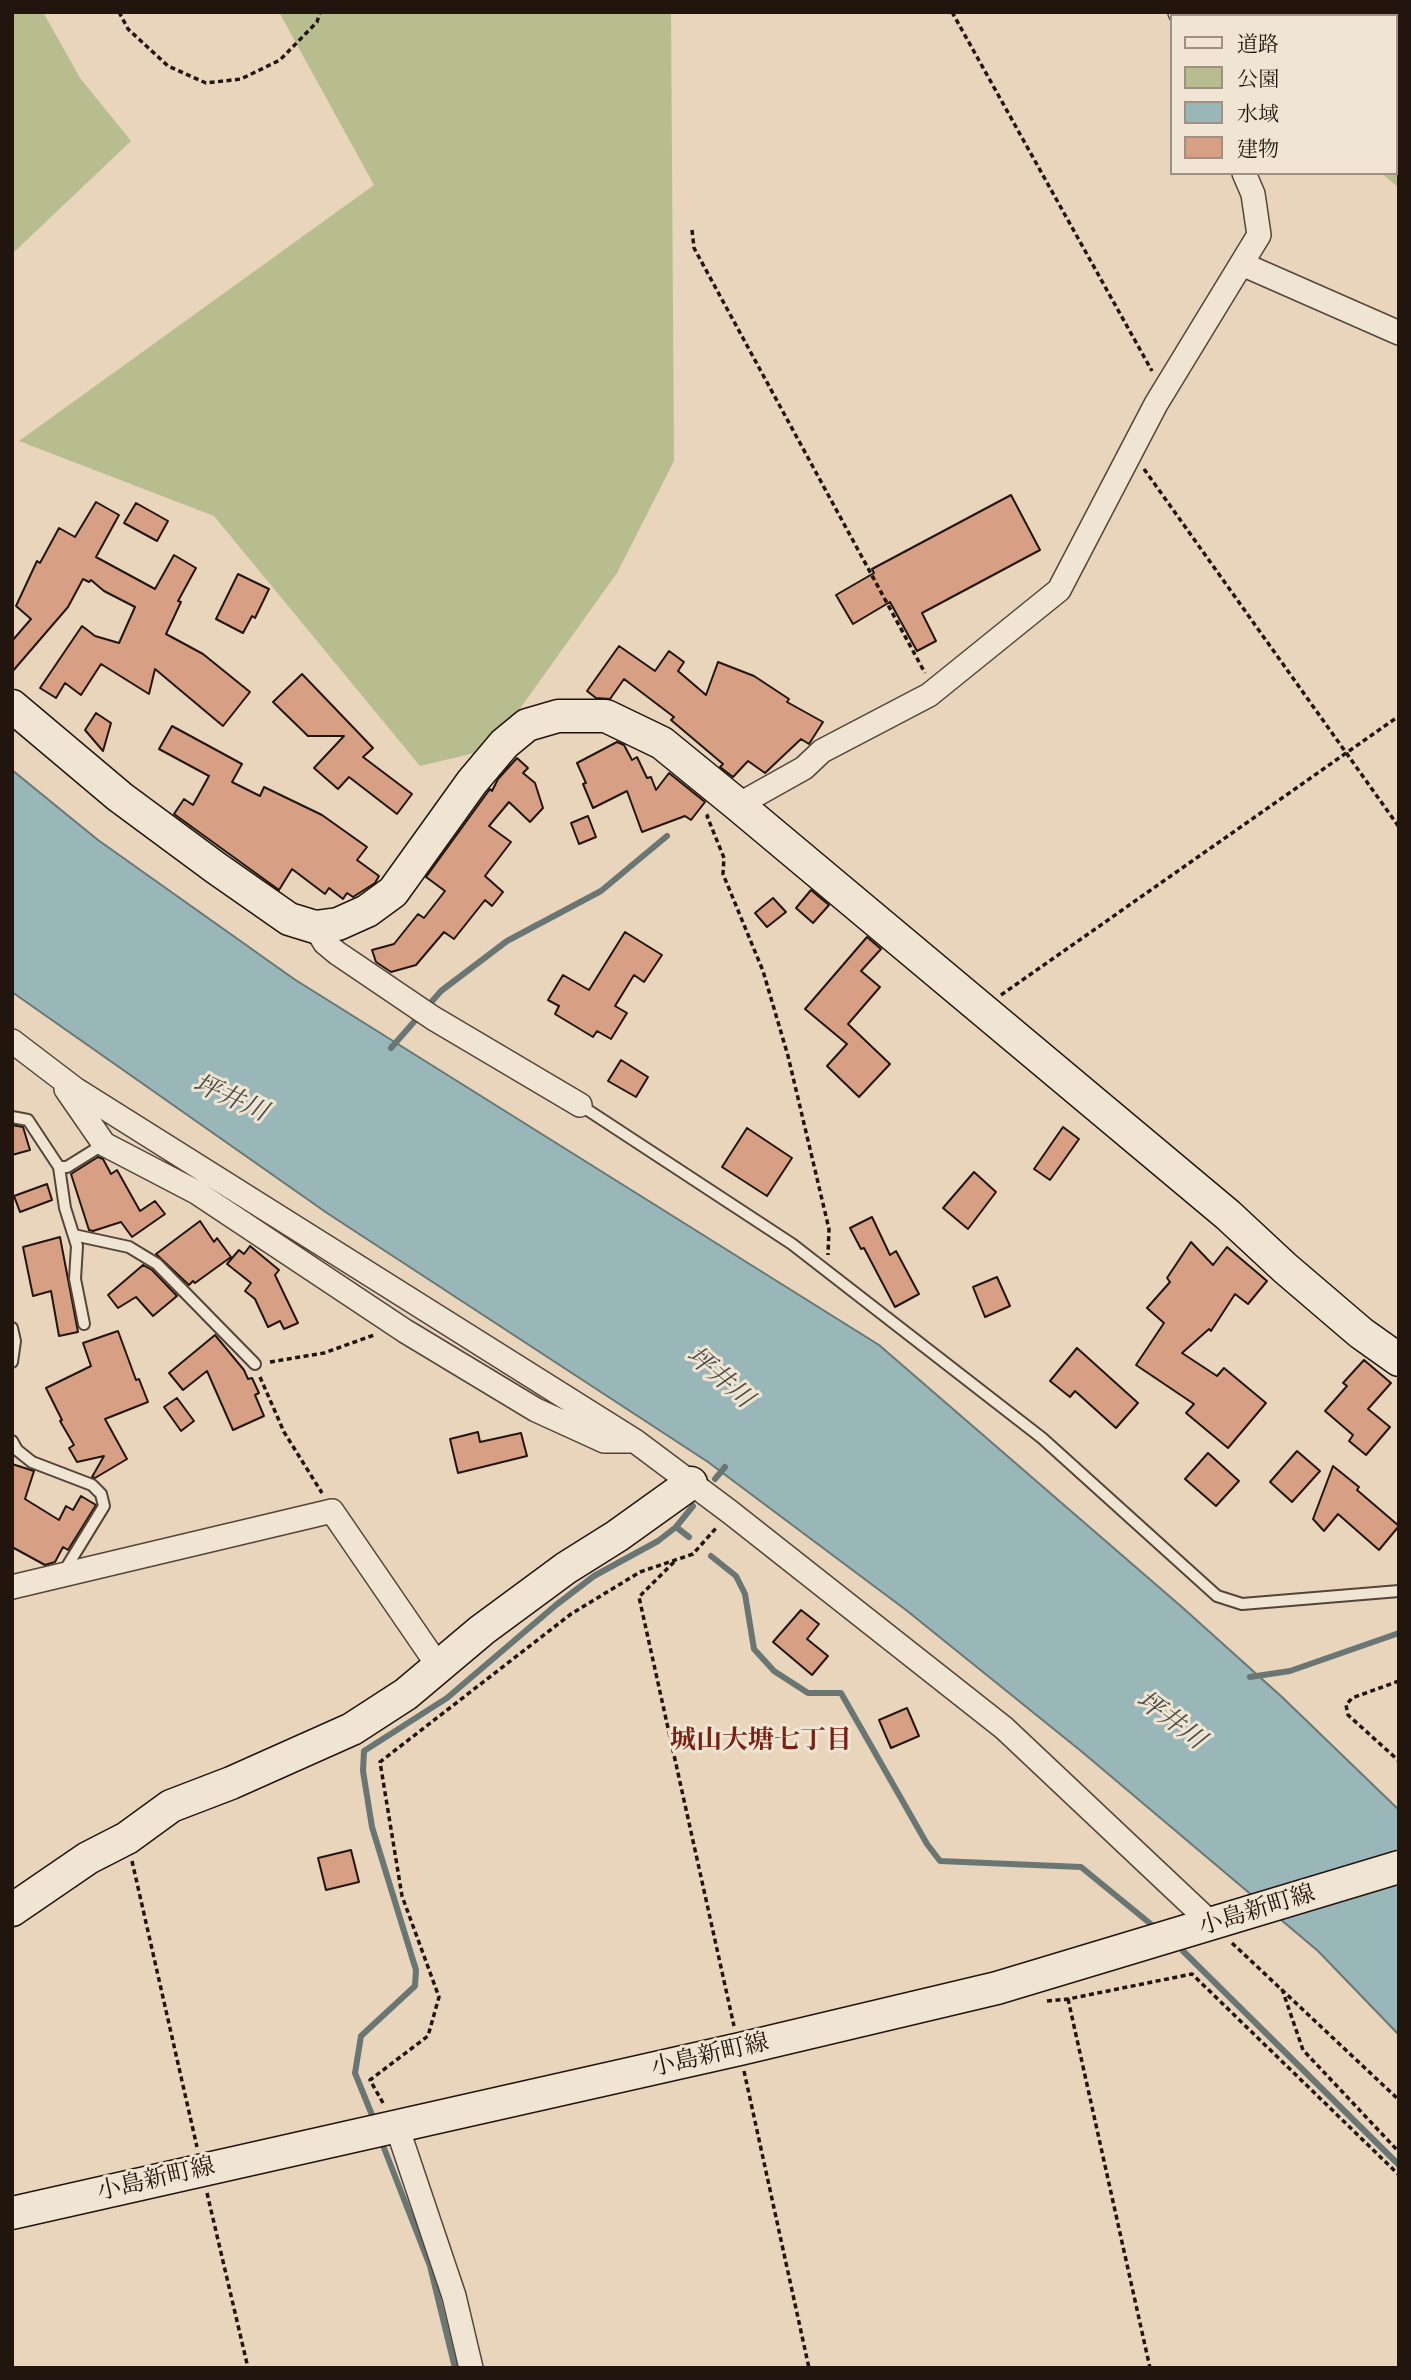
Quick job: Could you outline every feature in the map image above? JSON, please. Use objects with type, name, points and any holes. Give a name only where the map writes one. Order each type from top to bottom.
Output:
[{"type":"street","points":[[738,804],[804,768],[822,751],[935,690],[1059,590],[1164,392],[1259,235],[1253,194],[1245,175]]},
{"type":"street","points":[[1242,264],[1399,333]]},
{"type":"street","points":[[12,706],[120,797],[216,868],[289,919],[315,927],[338,924],[367,911],[393,892],[472,782],[504,744],[527,725],[558,716],[607,716],[618,721],[662,743],[738,804],[1228,1214],[1285,1268],[1361,1332],[1399,1360]]},
{"type":"street","points":[[315,927],[325,943],[337,953],[433,1018],[580,1105]]},
{"type":"street","points":[[12,1041],[75,1089],[635,1441],[730,1512],[1004,1728],[1218,1923]]},
{"type":"street","points":[[57,1075],[104,1144],[196,1192],[399,1326],[536,1410],[604,1441],[635,1441]]},
{"type":"street","points":[[12,1910],[88,1858],[127,1838],[171,1806],[231,1783],[352,1729],[406,1694],[482,1630],[566,1568],[617,1536],[691,1483]]},
{"type":"street","points":[[12,1587],[332,1511],[439,1667]]},
{"type":"street","name":"小島新町線","points":[[12,2213],[740,2049],[997,1988],[1399,1867]]},
{"type":"street","points":[[397,2127],[454,2296],[471,2368]]},
{"type":"lane","points":[[580,1105],[792,1244],[1042,1438],[1217,1596],[1242,1604],[1399,1591]]},
{"type":"lane","points":[[12,1117],[28,1120],[59,1167],[65,1208],[77,1246],[75,1279],[84,1324]]},
{"type":"lane","points":[[59,1167],[67,1167],[104,1144]]},
{"type":"lane","points":[[74,1235],[129,1247],[157,1264],[255,1364]]},
{"type":"lane","points":[[12,1328],[15,1341],[12,1362]]},
{"type":"lane","points":[[12,1441],[17,1450],[32,1462],[92,1485],[101,1494],[104,1506],[62,1575]]},
{"type":"path","points":[[119,12],[128,29],[168,66],[206,83],[241,79],[280,60],[317,22],[320,12]]},
{"type":"path","points":[[952,12],[1164,392]]},
{"type":"path","points":[[692,230],[694,248],[935,690]]},
{"type":"path","points":[[1133,449],[1153,485],[1399,827]]},
{"type":"path","points":[[984,1011],[995,999],[1399,716]]},
{"type":"path","points":[[738,804],[706,816],[724,858],[723,874],[763,971],[788,1056],[829,1229],[827,1271]]},
{"type":"path","points":[[332,1511],[284,1433],[255,1364],[324,1353],[399,1326]]},
{"type":"path","points":[[397,2127],[370,2080],[428,2036],[439,1997],[402,1896],[380,1762],[571,1614],[640,1572],[693,1554],[730,1512]]},
{"type":"path","points":[[675,1560],[639,1597],[809,2368]]},
{"type":"path","points":[[1399,1681],[1352,1698],[1346,1705],[1348,1715],[1399,1761]]},
{"type":"path","points":[[127,1838],[248,2368]]},
{"type":"path","points":[[1218,1923],[1281,1989],[1399,2100]]},
{"type":"path","points":[[1044,2001],[1068,1999],[1192,1974],[1399,2175]]},
{"type":"path","points":[[1281,1989],[1303,2050],[1399,2152]]},
{"type":"path","points":[[1068,1999],[1150,2368]]},
{"type":"green space","points":[[12,12],[43,12],[80,78],[131,141],[12,254]]},
{"type":"green space","points":[[279,12],[671,12],[674,461],[617,573],[491,749],[420,766],[214,516],[19,441],[374,185]]},
{"type":"green space","points":[[1399,12],[1399,188],[1383,175],[1397,175],[1397,14],[1294,14]]},
{"type":"water","name":"坪井川","points":[[12,770],[98,840],[294,979],[879,1345],[1282,1697],[1399,1810],[1399,2035],[1318,1951],[1081,1751],[906,1610],[708,1462],[327,1213],[12,992]]},
{"type":"building","points":[[1011,495],[1040,550],[922,613],[936,641],[917,651],[890,602],[853,624],[836,595],[874,573],[872,569]]},
{"type":"building","points":[[96,502],[119,515],[96,557],[155,589],[174,555],[196,568],[178,601],[181,602],[166,634],[203,654],[250,692],[223,726],[155,669],[149,694],[101,664],[81,695],[65,683],[56,698],[40,688],[82,626],[95,636],[119,643],[135,607],[104,591],[91,580],[89,582],[83,579],[68,607],[12,672],[12,641],[31,619],[16,606],[37,561],[40,563],[59,528],[75,537]]},
{"type":"building","points":[[136,503],[168,521],[157,541],[124,523]]},
{"type":"building","points":[[238,574],[269,589],[255,618],[252,616],[243,633],[216,619]]},
{"type":"building","points":[[619,646],[655,671],[669,651],[684,662],[678,671],[706,695],[718,662],[754,676],[789,699],[787,702],[823,722],[809,744],[801,739],[765,773],[748,761],[733,777],[720,767],[723,764],[671,720],[674,717],[624,679],[610,699],[596,698],[587,691]]},
{"type":"building","points":[[302,674],[373,748],[363,757],[412,794],[397,814],[349,777],[338,789],[314,768],[344,736],[308,736],[273,702]]},
{"type":"building","points":[[96,713],[111,723],[103,751],[85,730]]},
{"type":"building","points":[[172,726],[242,764],[232,782],[260,796],[264,787],[322,815],[367,847],[357,860],[379,876],[375,883],[353,897],[347,893],[343,899],[329,888],[325,894],[292,869],[279,890],[174,814],[184,799],[193,805],[209,776],[159,749]]},
{"type":"building","points":[[617,742],[624,745],[632,760],[637,757],[647,778],[651,777],[656,790],[669,773],[705,802],[691,820],[685,816],[642,832],[627,791],[593,808],[577,763]]},
{"type":"building","points":[[517,758],[528,768],[523,773],[535,783],[543,808],[530,822],[509,802],[489,826],[511,842],[485,876],[503,892],[492,906],[485,900],[454,939],[444,932],[416,965],[391,972],[376,962],[372,950],[394,944],[418,914],[424,918],[445,891],[426,877],[490,789],[492,791],[498,779]]},
{"type":"building","points":[[588,816],[596,837],[579,844],[571,823]]},
{"type":"building","points":[[811,890],[829,905],[813,923],[796,908]]},
{"type":"building","points":[[773,898],[786,912],[767,927],[755,913]]},
{"type":"building","points":[[625,932],[662,955],[644,982],[634,975],[615,1006],[627,1013],[611,1039],[597,1031],[593,1037],[555,1014],[559,1006],[548,1000],[563,975],[589,990]]},
{"type":"building","points":[[867,937],[881,949],[861,971],[880,987],[848,1024],[890,1064],[859,1097],[827,1066],[847,1044],[805,1009]]},
{"type":"building","points":[[621,1060],[648,1077],[636,1097],[608,1081]]},
{"type":"building","points":[[12,1125],[23,1127],[30,1150],[12,1155]]},
{"type":"building","points":[[1063,1127],[1079,1139],[1050,1180],[1034,1169]]},
{"type":"building","points":[[747,1128],[792,1158],[767,1196],[722,1167]]},
{"type":"building","points":[[98,1157],[103,1159],[111,1174],[117,1170],[140,1211],[155,1201],[165,1214],[132,1237],[121,1222],[89,1230],[71,1174]]},
{"type":"building","points":[[974,1172],[996,1192],[968,1229],[943,1208]]},
{"type":"building","points":[[47,1184],[52,1200],[20,1212],[14,1196]]},
{"type":"building","points":[[872,1217],[890,1255],[896,1251],[919,1294],[895,1307],[864,1248],[861,1249],[850,1228]]},
{"type":"building","points":[[200,1221],[214,1242],[217,1238],[231,1257],[189,1285],[156,1254]]},
{"type":"building","points":[[60,1237],[78,1332],[59,1336],[51,1291],[33,1296],[23,1247]]},
{"type":"building","points":[[1191,1242],[1213,1265],[1227,1247],[1267,1281],[1248,1304],[1235,1294],[1211,1331],[1209,1329],[1182,1353],[1217,1376],[1224,1368],[1266,1403],[1228,1448],[1186,1413],[1194,1404],[1136,1365],[1164,1323],[1147,1308],[1170,1282],[1167,1278]]},
{"type":"building","points":[[250,1246],[279,1270],[275,1275],[298,1323],[284,1329],[280,1321],[268,1327],[255,1299],[245,1291],[251,1283],[227,1264],[239,1250],[244,1254]]},
{"type":"building","points":[[143,1265],[152,1270],[177,1296],[153,1316],[136,1297],[118,1308],[108,1295]]},
{"type":"building","points":[[997,1277],[1010,1306],[985,1317],[973,1287]]},
{"type":"building","points":[[118,1331],[136,1380],[139,1379],[148,1402],[105,1419],[127,1459],[95,1478],[92,1477],[104,1456],[77,1462],[69,1448],[74,1445],[46,1388],[91,1366],[83,1343]]},
{"type":"building","points":[[215,1335],[244,1370],[248,1379],[252,1378],[259,1393],[255,1395],[264,1416],[233,1430],[207,1371],[183,1390],[169,1373]]},
{"type":"building","points":[[1077,1348],[1138,1403],[1116,1428],[1075,1391],[1070,1397],[1050,1381]]},
{"type":"building","points":[[1364,1360],[1391,1383],[1368,1409],[1390,1427],[1366,1455],[1349,1441],[1353,1435],[1325,1411],[1347,1386],[1343,1383]]},
{"type":"building","points":[[177,1398],[194,1421],[181,1431],[164,1407]]},
{"type":"building","points":[[478,1432],[480,1442],[521,1433],[527,1456],[458,1473],[450,1439]]},
{"type":"building","points":[[1297,1451],[1320,1471],[1292,1502],[1270,1482]]},
{"type":"building","points":[[1208,1453],[1239,1481],[1216,1506],[1185,1479]]},
{"type":"building","points":[[12,1464],[34,1471],[25,1499],[59,1520],[66,1506],[73,1510],[81,1496],[96,1505],[68,1550],[63,1547],[55,1562],[45,1565],[12,1547]]},
{"type":"building","points":[[1333,1466],[1399,1526],[1379,1550],[1338,1514],[1324,1531],[1313,1519]]},
{"type":"building","points":[[801,1610],[819,1624],[807,1639],[828,1656],[812,1675],[773,1642]]},
{"type":"building","points":[[907,1708],[919,1736],[891,1748],[879,1720]]},
{"type":"building","points":[[351,1850],[359,1882],[326,1890],[318,1858]]},
{"type":"waterway","points":[[391,1048],[441,991],[507,941],[601,891],[667,836]]},
{"type":"waterway","points":[[715,1479],[725,1467]]},
{"type":"waterway","points":[[372,2115],[355,2073],[361,2036],[415,1986],[416,1970],[372,1827],[363,1771],[364,1751],[447,1698],[594,1576],[658,1541],[676,1527],[693,1506]]},
{"type":"waterway","points":[[676,1527],[689,1537]]},
{"type":"waterway","points":[[711,1556],[736,1576],[745,1594],[754,1649],[774,1671],[808,1693],[841,1693],[927,1844],[940,1861],[1081,1867],[1152,1925]]},
{"type":"waterway","points":[[1250,1677],[1290,1671],[1399,1633]]},
{"type":"waterway","points":[[1183,1951],[1399,2165]]},
{"type":"waterway","points":[[384,2148],[430,2266],[455,2368]]},
{"type":"district","name":"城山大塘七丁目","points":[[761,1741]]}]
